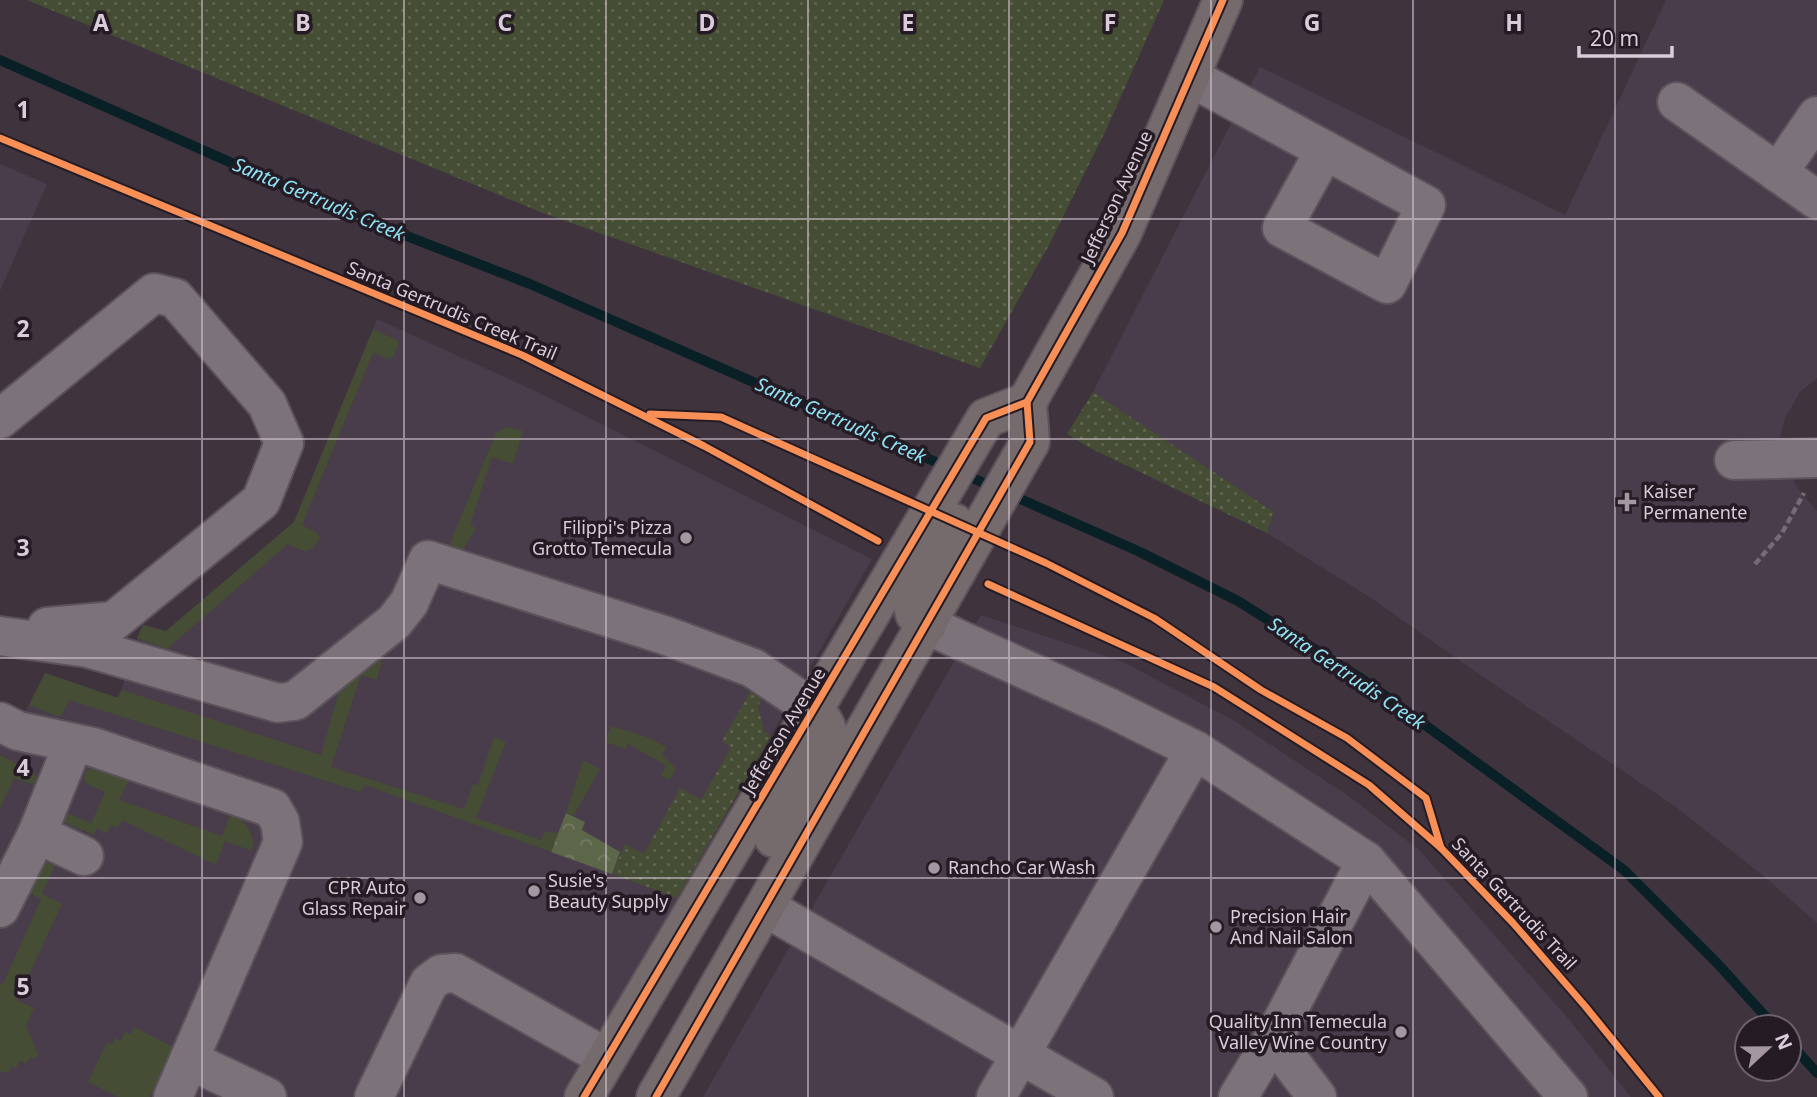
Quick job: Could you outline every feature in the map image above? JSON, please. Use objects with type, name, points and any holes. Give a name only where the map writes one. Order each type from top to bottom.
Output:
[{"type":"main road","name":"Jefferson Avenue","points":[[584,1097],[815,710],[939,550],[1030,442],[1027,402],[1122,233],[1223,0]]},
{"type":"main road","name":"Jefferson Avenue","points":[[656,1097],[927,625],[939,550],[975,438],[986,418],[1027,402]]},
{"type":"main road","points":[[679,1056],[690,1006],[721,931],[827,745],[827,725],[815,710]]},
{"type":"lane","points":[[1190,77],[1325,150]]},
{"type":"lane","points":[[1677,102],[1817,200]]},
{"type":"lane","points":[[1778,173],[1817,116]]},
{"type":"lane","points":[[0,419],[154,293],[175,298],[183,307],[267,404],[284,443],[261,500],[114,621],[0,634]]},
{"type":"lane","points":[[1734,460],[1817,458]]},
{"type":"lane","points":[[0,634],[88,648],[278,703],[295,701],[394,622],[409,603],[428,560],[664,635],[753,668],[815,710]]},
{"type":"lane","points":[[927,625],[1108,707],[1195,750],[1366,861],[1568,1097]]},
{"type":"lane","points":[[0,722],[19,731],[93,747],[272,808],[280,822],[282,842],[173,1097]]},
{"type":"lane","points":[[0,908],[37,834],[74,744]]},
{"type":"lane","points":[[996,1097],[1195,750]]},
{"type":"lane","points":[[37,834],[84,856]]},
{"type":"lane","points":[[1238,1097],[1273,1039],[1366,861]]},
{"type":"lane","points":[[765,907],[1094,1097]]},
{"type":"lane","points":[[374,1097],[429,984],[441,974],[456,973],[607,1058]]},
{"type":"lane","points":[[1273,1039],[1317,1097]]},
{"type":"lane","points":[[189,1060],[267,1097]]},
{"type":"path","points":[[1755,564],[1782,533],[1804,494]]},
{"type":"shaded area","points":[[1666,0],[1817,0],[1817,378],[1800,392],[1785,418],[1779,441],[1786,465],[1798,489],[1817,511],[1817,923],[1766,878],[1676,807],[1371,598],[1267,533],[1274,512],[1093,392],[1260,67],[1565,215]]},
{"type":"shaded area","points":[[0,164],[47,184],[0,291]]},
{"type":"shaded area","points":[[377,319],[533,390],[872,559],[564,1097],[0,1097],[0,746],[29,705],[45,673],[118,698],[143,625],[166,631],[294,522]]},
{"type":"shaded area","points":[[981,615],[1123,662],[1233,720],[1350,797],[1419,850],[1567,1017],[1631,1097],[703,1097]]},
{"type":"green space","points":[[27,0],[1164,0],[1105,132],[1049,245],[980,368],[543,213]]},
{"type":"green space","points":[[373,329],[399,341],[394,356],[389,359],[373,353],[302,525],[317,533],[320,538],[316,544],[306,551],[288,544],[167,649],[137,638],[143,625],[166,631],[294,522]]},
{"type":"green space","points":[[1093,392],[1274,512],[1267,533],[1090,448],[1067,434]]},
{"type":"green space","points":[[506,427],[523,431],[513,464],[492,457],[470,525],[476,528],[463,550],[454,551],[450,545],[452,538],[496,433]]},
{"type":"green space","points":[[383,655],[377,680],[361,675],[331,767],[464,809],[473,784],[478,785],[494,737],[506,742],[476,818],[541,840],[545,831],[558,833],[551,852],[365,785],[361,792],[69,700],[62,715],[56,716],[29,705],[45,673],[118,698],[122,690],[321,755],[338,694],[346,679]]},
{"type":"green space","points":[[750,692],[762,698],[758,706],[764,731],[771,736],[677,898],[612,874],[625,844],[644,854],[680,788],[701,800],[731,747],[722,741]]},
{"type":"green space","points":[[611,726],[650,738],[666,747],[662,755],[676,769],[670,780],[661,776],[666,765],[628,744],[626,749],[605,742]]},
{"type":"green space","points":[[0,755],[37,777],[31,784],[14,778],[0,809]]},
{"type":"green space","points":[[583,760],[600,769],[574,815],[566,813]]},
{"type":"green space","points":[[92,768],[122,777],[128,782],[119,800],[222,836],[230,815],[235,814],[250,830],[252,851],[225,841],[216,865],[122,820],[118,828],[111,825],[107,833],[97,828],[94,835],[64,822],[64,812],[91,823],[105,792],[86,783],[86,771]]},
{"type":"green space","points":[[566,813],[585,822],[582,830],[620,852],[612,874],[551,852]]},
{"type":"green space","points":[[43,859],[55,865],[42,894],[62,904],[17,1000],[34,1008],[26,1026],[38,1054],[35,1059],[30,1057],[26,1064],[20,1061],[16,1068],[12,1066],[8,1073],[0,1071],[0,984],[3,984],[41,899],[28,890]]},
{"type":"green space","points":[[134,1027],[173,1047],[150,1097],[118,1097],[88,1082],[107,1042],[112,1045],[115,1038],[121,1041],[125,1032],[130,1035]]},
{"type":"waterway","name":"Santa Gertrudis Creek","points":[[0,60],[322,203],[530,284],[947,467]]},
{"type":"waterway","name":"Santa Gertrudis Creek","points":[[961,473],[995,488]]},
{"type":"waterway","name":"Santa Gertrudis Creek","points":[[1009,494],[1138,551],[1238,601],[1362,679],[1624,870],[1717,963],[1762,1013]]},
{"type":"waterway","name":"Santa Gertrudis Creek","points":[[1803,1058],[1817,1073]]},
{"type":"cycle path","points":[[656,1097],[1030,442],[1027,402],[1122,233],[1223,0]]},
{"type":"cycle path","name":"Santa Gertrudis Creek Trail","points":[[0,138],[522,355],[704,446],[878,541]]},
{"type":"cycle path","points":[[584,1097],[986,418],[1027,402]]},
{"type":"cycle path","name":"Santa Gertrudis Trail","points":[[650,414],[721,417],[1046,563],[1154,618],[1261,690],[1347,738],[1426,798],[1441,848]]},
{"type":"cycle path","name":"Santa Gertrudis Trail","points":[[988,584],[1214,687],[1369,785],[1441,848],[1513,923],[1659,1097]]},
{"type":"place","name":"Kaiser Permanente","points":[[1627,502]]},
{"type":"place","name":"Filippi's Pizza Grotto Temecula","points":[[686,538]]},
{"type":"place","name":"Rancho Car Wash","points":[[934,868]]},
{"type":"place","name":"Susie's Beauty Supply","points":[[534,891]]},
{"type":"place","name":"CPR Auto Glass Repair","points":[[420,898]]},
{"type":"place","name":"Precision Hair And Nail Salon","points":[[1216,927]]},
{"type":"place","name":"Quality Inn Temecula Valley Wine Country","points":[[1401,1032]]}]
